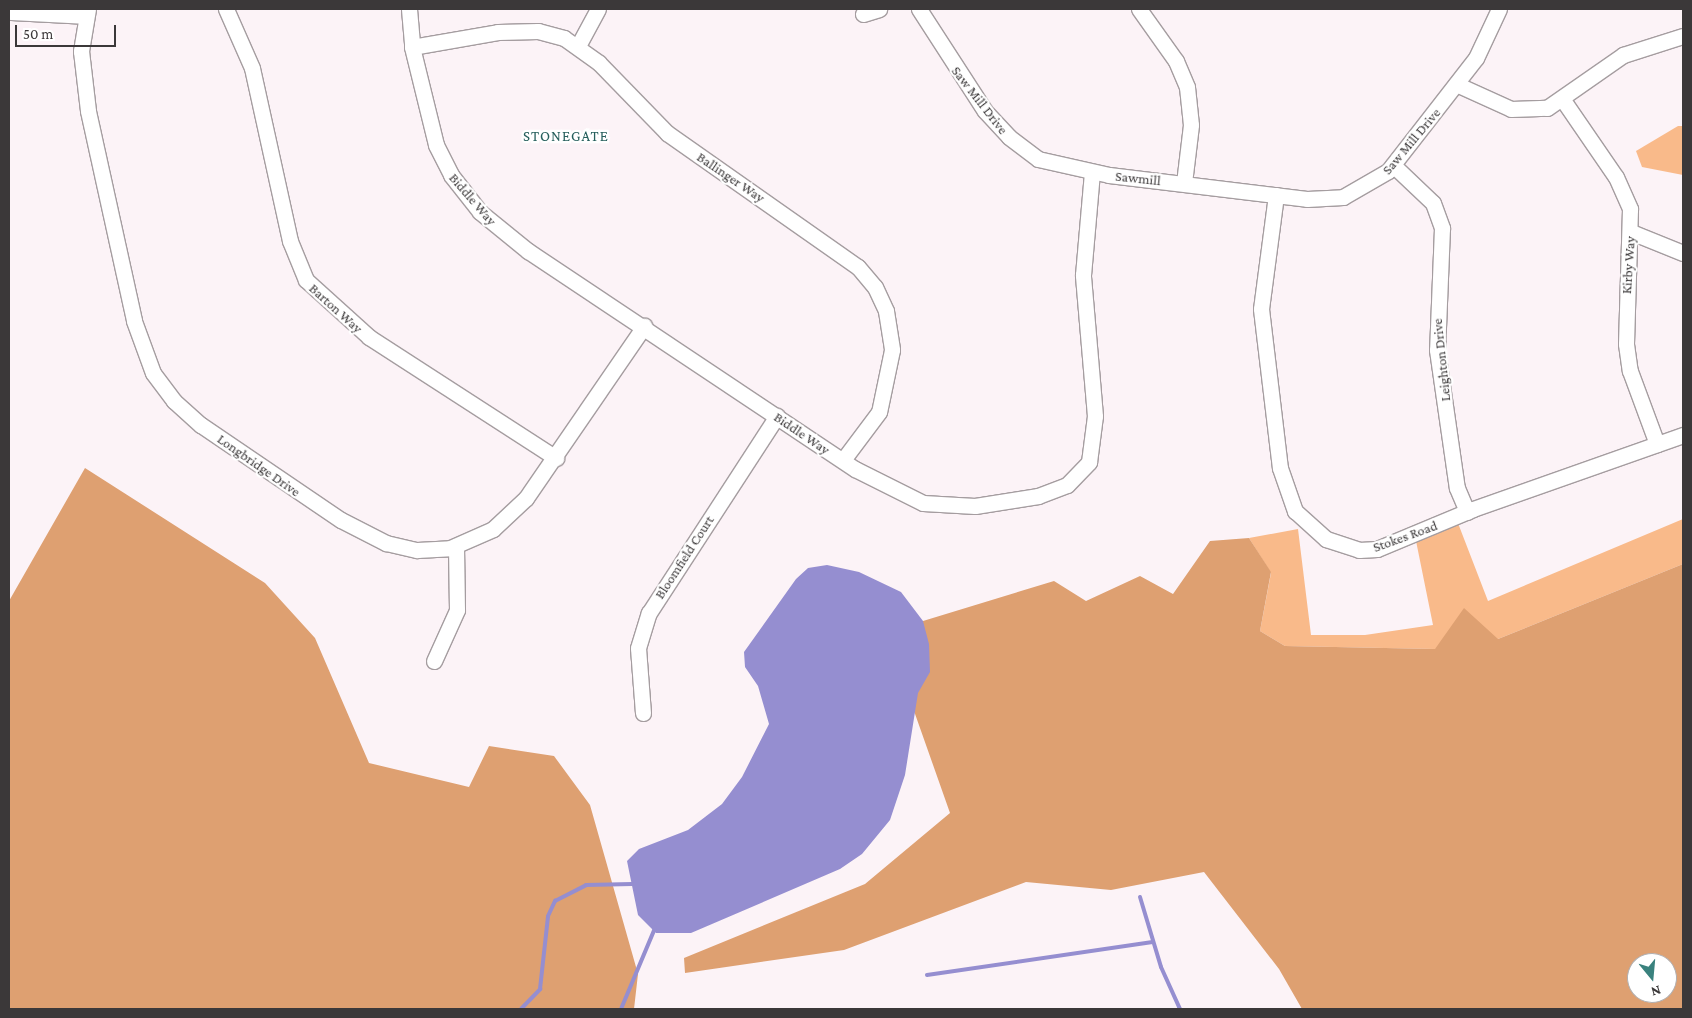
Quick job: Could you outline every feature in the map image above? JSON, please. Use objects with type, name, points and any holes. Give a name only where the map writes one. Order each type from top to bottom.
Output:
[{"type":"street","name":"Barton Way","points":[[226,9],[252,68],[290,241],[306,280],[369,337],[556,458]]},
{"type":"street","name":"Biddle Way","points":[[409,9],[412,47],[436,145],[451,175],[480,212],[528,251],[644,326],[843,460],[887,488],[941,506],[1023,500],[1053,491],[1080,475],[1089,462],[1095,432],[1083,275],[1092,173]]},
{"type":"street","points":[[578,46],[598,9]]},
{"type":"street","points":[[863,14],[879,9]]},
{"type":"street","name":"Saw Mill Drive","points":[[919,9],[964,82],[1008,137],[1038,159],[1092,173]]},
{"type":"street","points":[[1139,9],[1176,61],[1187,87],[1191,125],[1184,183]]},
{"type":"street","name":"Saw Mill Drive","points":[[1184,183],[1276,195],[1343,197],[1374,182],[1393,165],[1456,84],[1485,43],[1499,9]]},
{"type":"street","points":[[9,12],[87,12]]},
{"type":"street","name":"Longbridge Drive","points":[[87,12],[82,71],[96,151],[139,339],[162,388],[231,447],[371,536],[417,550],[456,546],[480,538],[511,515],[556,458],[644,326]]},
{"type":"street","name":"Ballinger Way","points":[[412,47],[525,30],[552,33],[578,46],[646,116],[848,258],[876,286],[892,336],[888,382],[874,422],[843,460]]},
{"type":"street","points":[[1456,84],[1522,110],[1546,108],[1564,100],[1623,55],[1683,36]]},
{"type":"street","name":"Kirby Way","points":[[1564,100],[1621,187],[1631,232],[1627,352],[1657,444]]},
{"type":"street","name":"Leighton Drive","points":[[1393,165],[1433,203],[1442,228],[1437,350],[1457,488],[1468,512]]},
{"type":"street","name":"Sawmill","points":[[1092,173],[1184,183]]},
{"type":"street","name":"Stokes Road","points":[[1276,195],[1261,309],[1280,468],[1295,510],[1326,539],[1369,550],[1468,512],[1683,435]]},
{"type":"street","points":[[1631,232],[1683,253]]},
{"type":"street","name":"Bloomfield Court","points":[[643,714],[638,648],[649,613],[777,416]]},
{"type":"street","points":[[434,661],[457,610],[456,546]]},
{"type":"shaded area","points":[[1678,126],[1683,126],[1683,175],[1642,167],[1636,151]]},
{"type":"shaded area","points":[[85,468],[265,583],[315,638],[369,763],[469,787],[489,746],[554,756],[590,805],[638,974],[634,1009],[9,1009],[9,601]]},
{"type":"shaded area","points":[[1456,518],[1488,601],[1683,519],[1683,564],[1498,639],[1435,649],[1285,646],[1260,631],[1271,573],[1249,538],[1298,529],[1311,635],[1365,635],[1433,625],[1415,536]]},
{"type":"shaded area","points":[[1249,538],[1271,572],[1260,631],[1285,646],[1435,649],[1464,608],[1498,639],[1683,564],[1683,1009],[1302,1009],[1279,969],[1204,872],[1111,890],[1026,882],[844,950],[685,973],[684,958],[865,884],[950,813],[914,711],[923,621],[1054,581],[1086,601],[1140,576],[1173,594],[1210,541]]},
{"type":"shaded area","points":[[827,565],[859,572],[901,592],[923,621],[929,644],[930,672],[918,693],[905,775],[890,820],[862,854],[840,869],[691,933],[656,933],[638,915],[627,861],[639,849],[688,830],[722,804],[742,777],[769,724],[758,686],[745,667],[744,652],[796,579],[808,568]]},
{"type":"waterway","points":[[521,1009],[540,989],[548,916],[555,901],[586,885],[632,884]]},
{"type":"waterway","points":[[1140,897],[1161,967],[1180,1009]]},
{"type":"waterway","points":[[621,1009],[655,928]]},
{"type":"waterway","points":[[927,975],[1153,942]]},
{"type":"district","name":"STONEGATE","points":[[566,137]]}]
